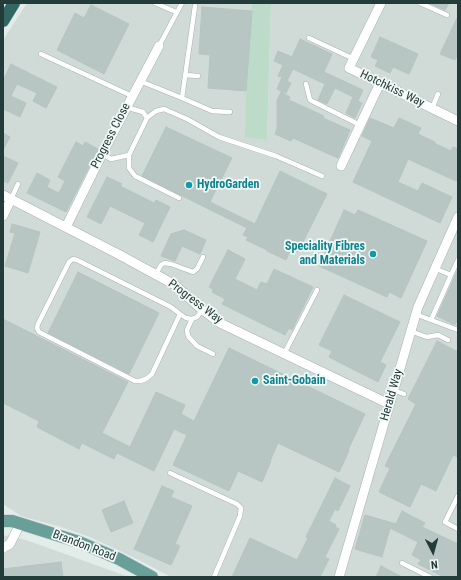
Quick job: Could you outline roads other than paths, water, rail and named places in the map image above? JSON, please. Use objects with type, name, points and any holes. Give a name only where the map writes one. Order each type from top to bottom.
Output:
[{"type":"highway","points":[[3,21],[14,3]]},
{"type":"main road","name":"Brandon Road","points":[[10,520],[79,542],[119,559],[152,577]]},
{"type":"street","name":"Hotchkiss Way","points":[[381,3],[349,68],[458,121]]},
{"type":"street","name":"Progress Close","points":[[66,227],[158,46]]},
{"type":"street","points":[[341,166],[380,83]]},
{"type":"street","points":[[3,216],[7,197]]},
{"type":"street","name":"Progress Way","points":[[7,197],[175,285],[202,310],[220,323],[389,404]]},
{"type":"street","name":"Herald Way","points":[[339,577],[415,314],[434,268],[458,217]]},
{"type":"street","points":[[3,548],[10,544],[10,520]]},
{"type":"lane","points":[[155,3],[176,12]]},
{"type":"lane","points":[[158,46],[182,3]]},
{"type":"lane","points":[[420,3],[447,15]]},
{"type":"lane","points":[[182,98],[195,6]]},
{"type":"lane","points":[[309,38],[354,59]]},
{"type":"lane","points":[[41,54],[132,96]]},
{"type":"lane","points":[[185,75],[198,76]]},
{"type":"lane","points":[[140,81],[212,111],[230,112]]},
{"type":"lane","points":[[306,84],[310,100],[360,126]]},
{"type":"lane","points":[[432,108],[438,94]]},
{"type":"lane","points":[[126,108],[143,112],[147,118]]},
{"type":"lane","points":[[179,198],[135,176],[130,168],[129,155],[147,118],[156,111],[164,109],[187,119],[220,137],[276,156],[322,176]]},
{"type":"lane","points":[[102,154],[112,159],[129,155]]},
{"type":"lane","points":[[7,197],[18,184]]},
{"type":"lane","points":[[156,274],[161,265],[164,263],[193,272],[197,269],[203,257]]},
{"type":"lane","points":[[180,314],[152,374],[146,379],[140,381],[135,380],[39,332],[37,328],[70,262],[73,259],[171,307],[186,318],[192,319],[197,317],[202,310]]},
{"type":"lane","points":[[431,320],[458,260]]},
{"type":"lane","points":[[434,268],[451,275]]},
{"type":"lane","points":[[284,354],[317,290]]},
{"type":"lane","points":[[415,314],[458,330]]},
{"type":"lane","points":[[192,319],[187,330],[188,336],[198,346],[213,354]]},
{"type":"lane","points":[[410,331],[427,337],[438,335],[448,340]]},
{"type":"lane","points":[[393,390],[404,394]]},
{"type":"lane","points":[[170,473],[237,504],[241,508],[240,516],[214,577]]},
{"type":"lane","points":[[458,496],[445,522],[458,528]]},
{"type":"lane","points":[[402,563],[430,577]]},
{"type":"place","name":"HydroGarden","points":[[189,185]]},
{"type":"place","name":"Speciality Fibres and Materials","points":[[373,254]]},
{"type":"place","name":"Saint-Gobain","points":[[255,381]]}]
